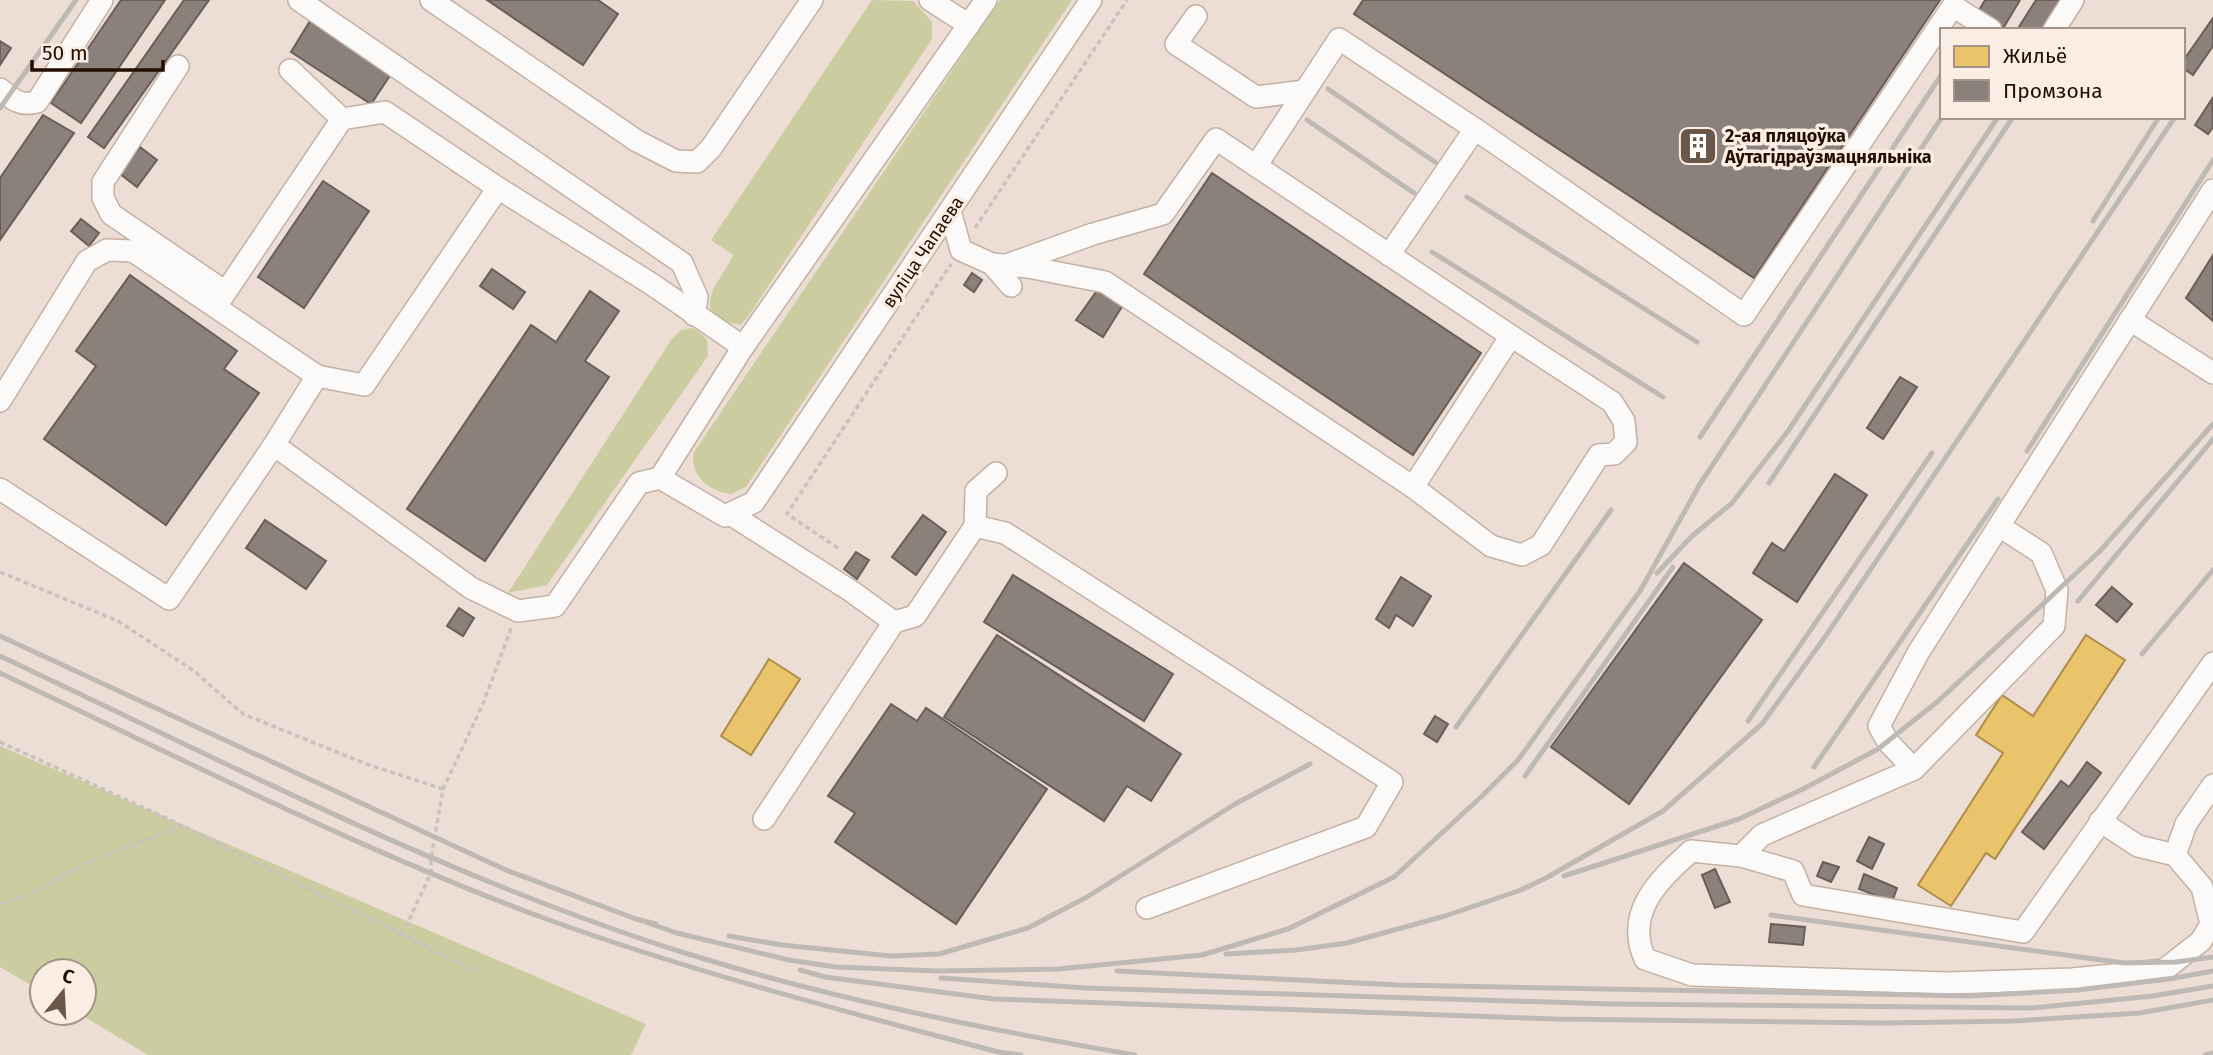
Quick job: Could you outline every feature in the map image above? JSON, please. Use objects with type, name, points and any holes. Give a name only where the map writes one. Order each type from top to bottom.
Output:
[{"type":"street","points":[[0,89],[24,105],[37,102],[102,0]]},
{"type":"street","points":[[299,0],[682,263],[696,297],[694,315]]},
{"type":"street","points":[[430,0],[637,141],[676,161],[697,162],[711,148],[812,0]]},
{"type":"street","points":[[930,0],[969,25]]},
{"type":"street","points":[[660,478],[743,347],[986,0]]},
{"type":"street","name":"вуліца Чапаева","points":[[730,514],[754,502],[1091,0]]},
{"type":"street","points":[[2055,28],[2073,0]]},
{"type":"street","points":[[1256,166],[1339,39],[1475,129],[1744,316],[1953,6],[1988,28]]},
{"type":"street","points":[[1196,16],[1176,44],[1256,97],[1305,91]]},
{"type":"street","points":[[178,66],[103,182],[103,198],[111,214],[317,376],[364,385],[498,188]]},
{"type":"street","points":[[290,70],[342,119]]},
{"type":"street","points":[[220,299],[342,119],[385,112],[743,347]]},
{"type":"street","points":[[1389,255],[1475,129]]},
{"type":"street","points":[[950,211],[961,250],[998,265],[1028,267],[1105,282],[1412,487],[1491,546],[1521,555],[1541,545],[1599,455],[1614,454],[1626,442],[1624,421],[1612,402],[1216,139],[1163,214],[998,265]]},
{"type":"street","points":[[1914,769],[1888,742],[1879,726],[1918,653],[2213,191]]},
{"type":"street","points":[[0,401],[87,261],[107,250],[133,251],[220,299]]},
{"type":"street","points":[[998,265],[1011,286]]},
{"type":"street","points":[[2130,320],[2213,373]]},
{"type":"street","points":[[1412,487],[1511,336]]},
{"type":"street","points":[[0,489],[169,599],[274,445],[317,376]]},
{"type":"street","points":[[274,445],[471,587],[518,611],[555,606],[639,483],[660,478],[725,516],[730,514],[851,591],[894,622]]},
{"type":"street","points":[[764,819],[894,622],[915,615],[975,526],[976,491],[996,473]]},
{"type":"street","points":[[975,526],[1005,533],[1392,782],[1366,827],[1147,908]]},
{"type":"street","points":[[1741,856],[1762,835],[1914,769],[2054,626],[2057,590],[2041,553],[1999,526]]},
{"type":"street","points":[[2100,821],[2138,846],[2175,855],[2202,887],[2211,924],[2201,941],[2164,970],[2072,979],[1949,983],[1692,975],[1645,959],[1639,946],[1642,906],[1665,875],[1691,851],[1741,856],[1793,871],[1803,895],[2023,932],[2100,821],[2213,663]]},
{"type":"street","points":[[2175,855],[2186,824],[2213,785]]},
{"type":"path","points":[[838,548],[787,514],[1127,0]]},
{"type":"path","points":[[0,572],[118,621],[194,671],[243,714],[369,765],[443,789]]},
{"type":"path","points":[[402,935],[431,873],[443,789],[483,704],[518,611]]},
{"type":"path","points":[[0,742],[183,826],[477,972]]},
{"type":"path","points":[[0,904],[30,894],[91,862],[183,826]]},
{"type":"green space","points":[[872,0],[913,1],[932,22],[932,39],[749,315],[741,325],[714,319],[710,301],[712,293],[733,255],[711,240]]},
{"type":"green space","points":[[1000,0],[1072,0],[746,487],[731,494],[708,486],[695,468],[694,452]]},
{"type":"green space","points":[[693,328],[707,339],[708,356],[547,585],[508,593],[671,340],[681,330]]},
{"type":"green space","points":[[0,746],[646,1024],[631,1055],[148,1055],[98,1025],[98,957],[28,957],[28,984],[0,967]]},
{"type":"building: Жильё","points":[[2086,635],[2125,660],[1995,859],[1986,853],[1951,906],[1918,885],[2003,753],[1976,735],[2002,695],[2033,716]]},
{"type":"building: Жильё","points":[[769,659],[800,679],[751,755],[721,736]]},
{"type":"building: Промзона","points":[[121,0],[165,0],[81,123],[51,103]]},
{"type":"building: Промзона","points":[[184,0],[209,0],[104,148],[88,137]]},
{"type":"building: Промзона","points":[[487,0],[598,0],[618,14],[583,65]]},
{"type":"building: Промзона","name":"2-ая пляцоўка Аўтагідраўзмацняльніка","points":[[1363,0],[1940,0],[1754,278],[1354,14]]},
{"type":"building: Промзона","points":[[1985,0],[2020,0],[2004,27],[1978,12]]},
{"type":"building: Промзона","points":[[2036,0],[2061,0],[2043,28],[2018,28]]},
{"type":"building: Промзона","points":[[2213,18],[2213,46],[2193,75],[2185,69],[2185,58]]},
{"type":"building: Промзона","points":[[310,21],[391,74],[371,104],[291,52]]},
{"type":"building: Промзона","points":[[0,41],[11,48],[0,65]]},
{"type":"building: Промзона","points":[[2212,99],[2213,127],[2208,134],[2195,125]]},
{"type":"building: Промзона","points":[[43,115],[74,133],[0,240],[0,178]]},
{"type":"building: Промзона","points":[[140,147],[157,160],[137,187],[119,173]]},
{"type":"building: Промзона","points":[[1212,173],[1481,353],[1413,455],[1144,274]]},
{"type":"building: Промзона","points":[[323,181],[369,211],[304,308],[258,277]]},
{"type":"building: Промзона","points":[[81,219],[99,233],[89,246],[71,231]]},
{"type":"building: Промзона","points":[[2213,255],[2213,321],[2186,298]]},
{"type":"building: Промзона","points":[[492,269],[525,292],[513,309],[480,286]]},
{"type":"building: Промзона","points":[[972,273],[982,280],[974,292],[964,285]]},
{"type":"building: Промзона","points":[[130,275],[237,351],[224,369],[259,393],[166,525],[44,439],[96,366],[76,351]]},
{"type":"building: Промзона","points":[[1099,288],[1123,305],[1103,337],[1076,320]]},
{"type":"building: Промзона","points":[[590,291],[619,311],[585,361],[609,377],[485,561],[407,509],[531,325],[556,342]]},
{"type":"building: Промзона","points":[[1900,377],[1917,387],[1883,439],[1867,428]]},
{"type":"building: Промзона","points":[[1835,474],[1867,495],[1797,602],[1753,573],[1772,543],[1784,551]]},
{"type":"building: Промзона","points":[[923,515],[946,532],[916,575],[892,557]]},
{"type":"building: Промзона","points":[[265,520],[326,561],[306,589],[246,548]]},
{"type":"building: Промзона","points":[[856,552],[869,560],[857,579],[844,569]]},
{"type":"building: Промзона","points":[[1684,563],[1762,620],[1629,804],[1551,747]]},
{"type":"building: Промзона","points":[[1013,575],[1173,674],[1144,721],[984,622]]},
{"type":"building: Промзона","points":[[1401,577],[1431,596],[1413,626],[1396,615],[1389,628],[1376,619]]},
{"type":"building: Промзона","points":[[2112,587],[2132,604],[2117,622],[2096,605]]},
{"type":"building: Промзона","points":[[459,608],[474,618],[463,636],[447,626]]},
{"type":"building: Промзона","points":[[997,635],[1181,754],[1151,801],[1127,786],[1104,821],[944,717]]},
{"type":"building: Промзона","points":[[891,704],[917,721],[926,708],[1047,789],[956,924],[835,842],[855,813],[828,796]]},
{"type":"building: Промзона","points":[[1435,716],[1448,724],[1437,742],[1424,734]]},
{"type":"building: Промзона","points":[[2087,762],[2101,773],[2044,849],[2022,832],[2061,781],[2069,787]]},
{"type":"building: Промзона","points":[[1869,837],[1884,844],[1872,869],[1857,861]]},
{"type":"building: Промзона","points":[[1823,862],[1839,867],[1831,882],[1817,876]]},
{"type":"building: Промзона","points":[[1715,869],[1730,902],[1715,908],[1702,875]]},
{"type":"building: Промзона","points":[[1864,874],[1897,888],[1892,902],[1859,889]]},
{"type":"building: Промзона","points":[[1771,924],[1805,927],[1803,945],[1769,942]]},
{"type":"railway","points":[[0,108],[76,0]]},
{"type":"railway","points":[[1700,437],[1940,77]]},
{"type":"railway","points":[[1328,89],[1435,162]]},
{"type":"railway","points":[[648,923],[677,933],[789,960],[836,967],[937,971],[1058,969],[1202,955],[1288,929],[1394,877],[1518,760],[1640,591],[1700,484],[1941,119]]},
{"type":"railway","points":[[1657,573],[1692,536],[1732,503],[1788,431],[1997,119]]},
{"type":"railway","points":[[1769,483],[2012,119]]},
{"type":"railway","points":[[2093,221],[2158,119]]},
{"type":"railway","points":[[1226,954],[1296,950],[1347,943],[1445,916],[1521,890],[1663,811],[1762,724],[1825,637],[2174,119]]},
{"type":"railway","points":[[1307,120],[1414,193]]},
{"type":"railway","points":[[2027,451],[2213,160]]},
{"type":"railway","points":[[1467,197],[1697,342]]},
{"type":"railway","points":[[1432,252],[1663,397]]},
{"type":"railway","points":[[1564,876],[1739,819],[1878,749],[1937,702],[2099,552],[2213,424]]},
{"type":"railway","points":[[2078,601],[2213,439]]},
{"type":"railway","points":[[1748,721],[1932,453]]},
{"type":"railway","points":[[1814,767],[1998,499]]},
{"type":"railway","points":[[1456,727],[1611,510]]},
{"type":"railway","points":[[1525,776],[1673,567]]},
{"type":"railway","points":[[2142,654],[2213,570]]},
{"type":"railway","points":[[0,636],[506,870],[656,924]]},
{"type":"railway","points":[[0,656],[338,816],[509,890],[596,923],[740,970],[852,999],[1022,1035],[1135,1055]]},
{"type":"railway","points":[[0,673],[340,834],[549,920],[772,991],[998,1052],[1021,1055]]},
{"type":"railway","points":[[729,936],[782,945],[891,956],[939,954],[1028,928],[1087,897],[1235,804],[1310,764]]},
{"type":"railway","points":[[1771,915],[2124,963],[2176,962],[2213,957]]},
{"type":"railway","points":[[800,970],[825,977],[994,999],[1555,1019],[1885,1023],[2013,1021],[2140,1013],[2213,1000]]},
{"type":"railway","points":[[1117,971],[1398,985],[1970,996],[2078,990],[2213,971]]},
{"type":"railway","points":[[941,978],[1086,988],[1611,1004],[2032,1008],[2153,996],[2213,986]]},
{"type":"railway","points":[[2205,1055],[2213,1053]]},
{"type":"place","name":"2-ая пляцоўка Аўтагідраўзмацняльніка","points":[[1698,146]]}]
